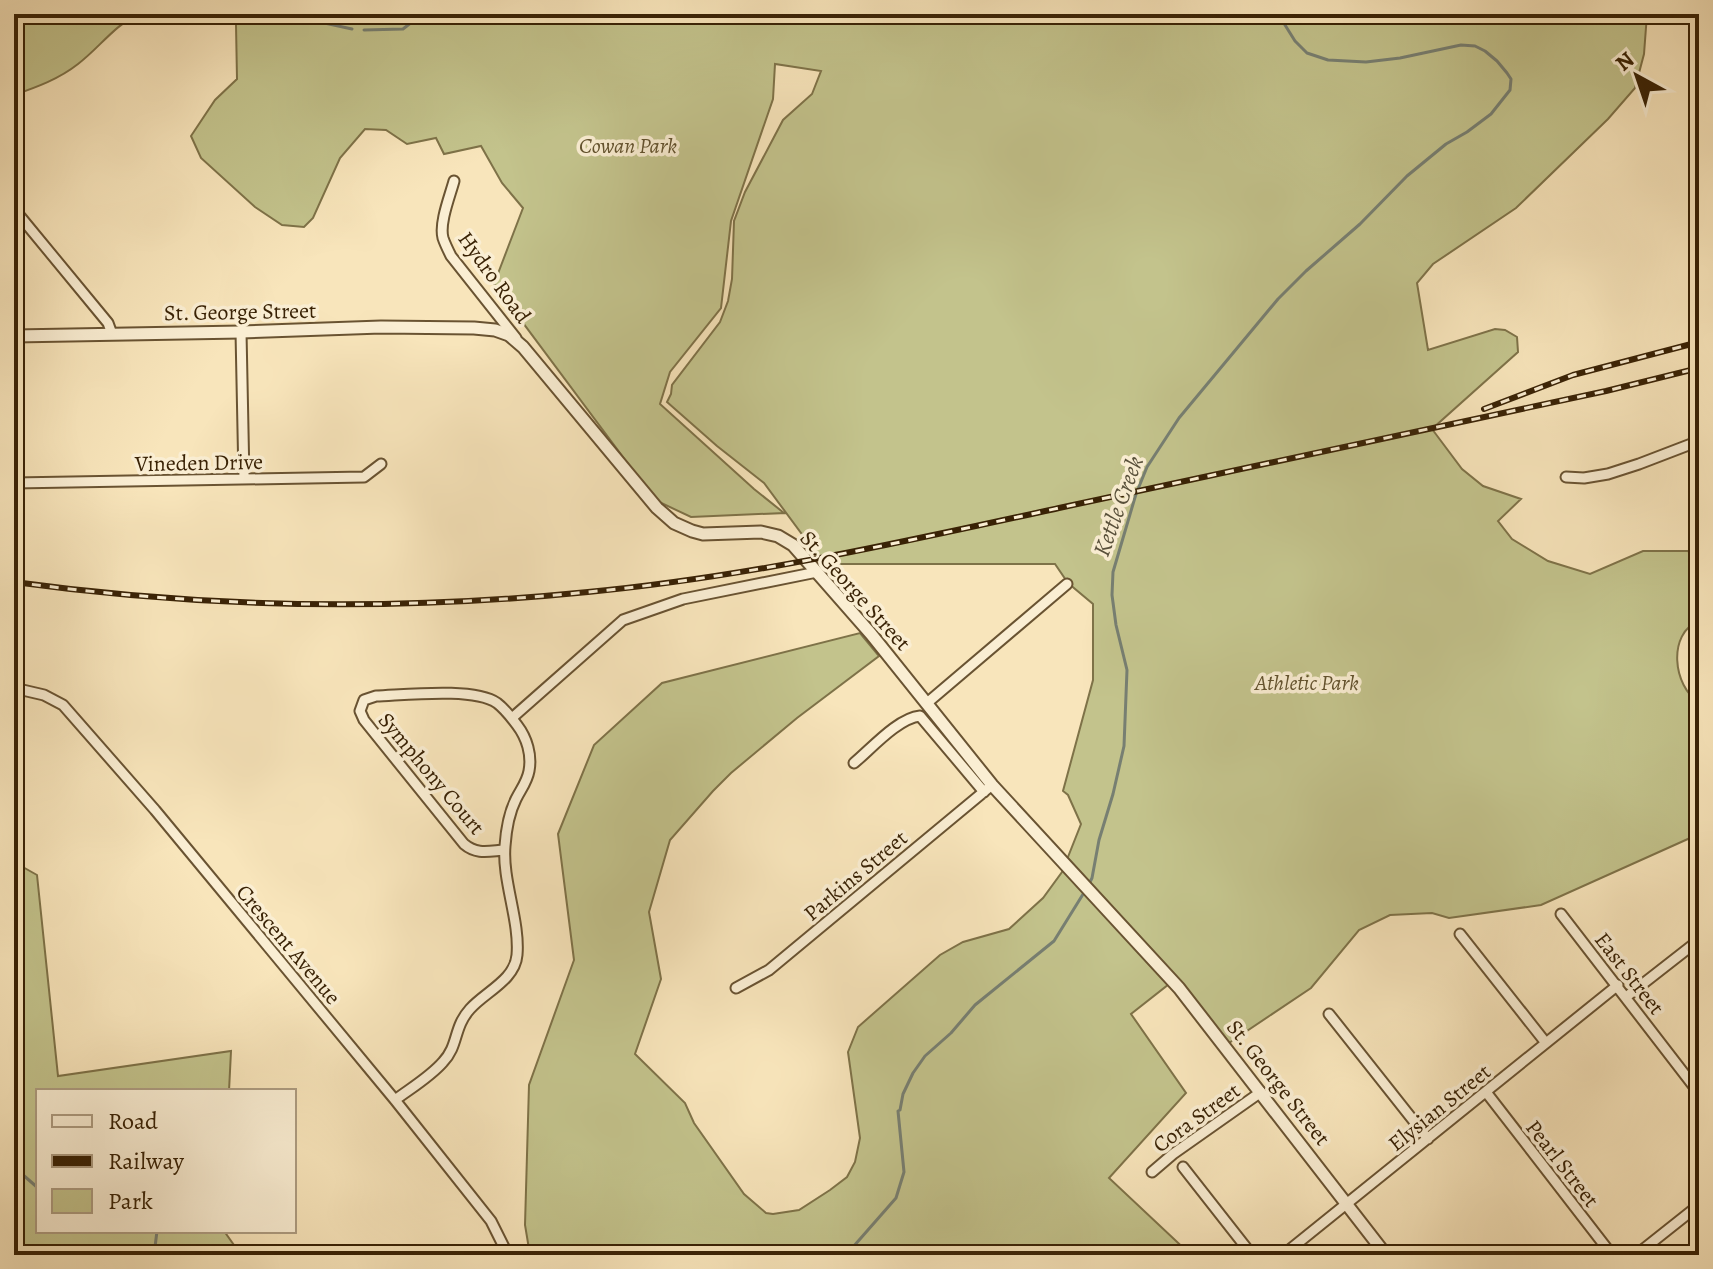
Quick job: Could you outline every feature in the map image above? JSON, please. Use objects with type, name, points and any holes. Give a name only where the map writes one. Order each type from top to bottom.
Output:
[{"type":"street","name":"Hydro Road","points":[[454,181],[442,231],[445,243],[451,256],[523,347]]},
{"type":"street","points":[[14,209],[108,323],[112,334]]},
{"type":"street","name":"St. George Street","points":[[14,336],[381,327],[481,328],[509,335],[523,347],[657,508],[674,523],[703,534],[774,534],[793,545],[927,703],[988,788],[1112,914],[1179,988],[1386,1255]]},
{"type":"street","points":[[241,332],[244,479]]},
{"type":"street","points":[[1566,477],[1608,474],[1699,441]]},
{"type":"street","name":"Vineden Drive","points":[[14,483],[364,477],[381,464]]},
{"type":"street","points":[[512,718],[623,620],[683,599],[817,572]]},
{"type":"street","points":[[927,703],[1067,584]]},
{"type":"street","name":"Crescent Avenue","points":[[14,688],[44,695],[63,705],[155,810],[491,1221],[508,1255]]},
{"type":"street","name":"Symphony Court","points":[[395,1100],[443,1062],[454,1045],[463,1017],[503,980],[516,963],[517,943],[504,850],[513,806],[530,766],[525,737],[512,718],[488,698],[469,694],[372,696],[364,700],[360,711],[364,720],[464,844],[480,852],[504,850]]},
{"type":"street","points":[[854,763],[909,717],[920,716],[988,788]]},
{"type":"street","name":"Parkins Street","points":[[736,988],[769,970],[988,788]]},
{"type":"street","name":"East Street","points":[[1561,914],[1699,1093]]},
{"type":"street","points":[[1460,934],[1546,1043]]},
{"type":"street","points":[[1626,997],[1698,944]]},
{"type":"street","name":"Elysian Street","points":[[1283,1255],[1618,985]]},
{"type":"street","points":[[1329,1014],[1428,1139]]},
{"type":"street","name":"Cora Street","points":[[1152,1172],[1261,1092]]},
{"type":"street","name":"Pearl Street","points":[[1486,1092],[1612,1255]]},
{"type":"street","points":[[1183,1167],[1252,1255]]},
{"type":"street","points":[[1636,1255],[1699,1205]]},
{"type":"green space","points":[[14,14],[138,14],[71,69],[14,95]]},
{"type":"green space","points":[[228,14],[1647,14],[1644,54],[1635,88],[1608,119],[1516,208],[1433,264],[1417,283],[1428,350],[1495,329],[1505,330],[1517,337],[1518,352],[1432,429],[1462,469],[1483,486],[1521,499],[1498,521],[1512,539],[1548,561],[1590,574],[1643,551],[1688,551],[1699,563],[1699,621],[1689,627],[1682,637],[1677,660],[1684,685],[1699,702],[1699,834],[1541,905],[1449,918],[1432,913],[1390,915],[1359,930],[1311,988],[1226,1045],[1173,981],[1131,1014],[1186,1093],[1109,1178],[1191,1255],[530,1255],[525,1225],[529,1085],[574,960],[558,834],[594,745],[662,683],[860,633],[879,656],[797,718],[713,791],[670,840],[649,912],[661,979],[635,1054],[685,1103],[694,1123],[744,1194],[766,1213],[799,1210],[847,1177],[855,1162],[860,1138],[848,1052],[858,1027],[940,955],[963,942],[1009,929],[1043,898],[1062,872],[1081,824],[1068,795],[1063,791],[1093,680],[1093,604],[1068,583],[1055,564],[824,564],[764,483],[667,402],[672,385],[720,322],[728,301],[734,221],[745,192],[783,120],[812,94],[821,71],[775,64],[773,99],[731,221],[721,308],[670,372],[660,404],[784,513],[691,517],[655,500],[494,284],[523,208],[502,183],[481,146],[444,154],[436,138],[407,144],[386,130],[365,129],[340,158],[313,218],[304,227],[282,225],[255,207],[201,158],[191,136],[215,100],[237,79],[236,25]]},
{"type":"green space","points":[[14,862],[37,875],[58,1076],[231,1051],[229,1089],[36,1089],[36,1233],[225,1233],[241,1255],[14,1255]]},
{"type":"waterway","points":[[283,14],[352,29]]},
{"type":"waterway","points":[[364,30],[403,29],[422,14]]},
{"type":"waterway","name":"Kettle Creek","points":[[1089,884],[1124,746],[1127,670],[1116,625],[1113,572],[1147,467],[1179,418],[1278,299],[1407,176],[1446,144],[1491,114],[1510,90],[1511,79],[1507,73],[1497,61],[1475,46],[1461,45],[1366,62],[1328,60],[1307,53],[1295,41],[1282,14]]},
{"type":"waterway","name":"Kettle Creek","points":[[846,1255],[896,1198],[904,1172],[898,1111],[913,1073],[925,1056],[951,1033],[975,1005],[1054,941],[1085,891]]},
{"type":"waterway","points":[[14,1167],[36,1186]]},
{"type":"waterway","points":[[154,1255],[157,1233]]},
{"type":"railway","points":[[1484,409],[1573,375],[1699,342]]},
{"type":"railway","points":[[14,582],[157,597],[301,604],[444,602],[647,585],[766,568],[883,546],[1606,391],[1699,368]]},
{"type":"park label","name":"Cowan Park","points":[[628,145]]},
{"type":"park label","name":"Athletic Park","points":[[1307,682]]}]
